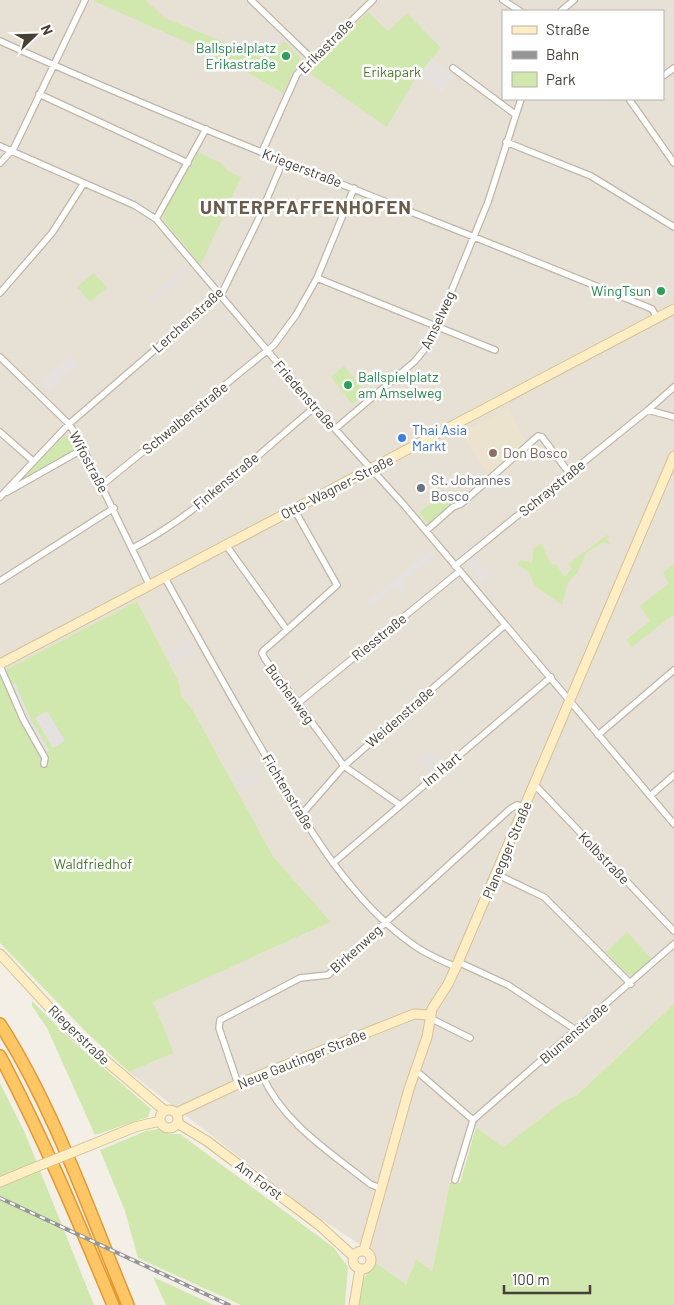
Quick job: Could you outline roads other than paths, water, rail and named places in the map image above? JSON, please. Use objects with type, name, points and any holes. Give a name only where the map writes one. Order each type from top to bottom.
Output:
[{"type":"highway","points":[[0,1024],[37,1093],[64,1150],[128,1305]]},
{"type":"highway","points":[[0,1056],[22,1098],[114,1305]]},
{"type":"street","points":[[0,163],[14,148],[54,64],[58,60],[85,0]]},
{"type":"street","points":[[251,0],[311,58]]},
{"type":"street","points":[[363,0],[368,5]]},
{"type":"street","name":"Erikastraße","points":[[262,152],[294,78],[311,58],[373,0]]},
{"type":"street","points":[[503,0],[513,3]]},
{"type":"street","points":[[563,0],[563,10]]},
{"type":"street","points":[[563,10],[574,0]]},
{"type":"street","name":"Kriegerstraße","points":[[0,41],[262,152],[475,235],[652,308],[657,318]]},
{"type":"street","points":[[453,68],[516,115]]},
{"type":"street","points":[[39,94],[188,163]]},
{"type":"street","name":"Amselweg","points":[[335,429],[418,358],[430,343],[475,235],[521,100]]},
{"type":"street","points":[[632,100],[674,163]]},
{"type":"street","points":[[156,218],[206,129]]},
{"type":"street","points":[[506,142],[587,174],[628,197],[674,227]]},
{"type":"street","name":"Friedenstraße","points":[[0,146],[140,208],[156,218],[267,351],[426,531],[674,824]]},
{"type":"street","name":"Lerchenstraße","points":[[2,495],[69,424],[219,294],[232,275],[283,160]]},
{"type":"street","points":[[0,293],[52,233],[84,183]]},
{"type":"street","name":"Schwalbenstraße","points":[[102,485],[267,351],[288,326],[317,278],[354,188]]},
{"type":"street","points":[[317,278],[495,350]]},
{"type":"street","name":"Otto-Wagner-Straße","points":[[0,665],[674,309]]},
{"type":"street","name":"Wifostraße","points":[[0,357],[69,424],[114,508],[150,586]]},
{"type":"street","name":"Schraystraße","points":[[455,566],[650,409],[674,387]]},
{"type":"street","name":"Finkenstraße","points":[[133,548],[172,525],[193,509],[315,407]]},
{"type":"street","points":[[650,409],[674,417]]},
{"type":"street","points":[[0,432],[33,461]]},
{"type":"street","points":[[426,531],[468,498],[538,436],[542,437],[570,474]]},
{"type":"street","points":[[2,495],[83,449]]},
{"type":"street","name":"Planegger Straße","points":[[354,1305],[360,1269],[368,1266],[371,1261],[370,1255],[358,1253],[380,1188],[414,1072],[427,1037],[430,1016],[457,965],[674,456]]},
{"type":"street","points":[[0,581],[114,508]]},
{"type":"street","points":[[226,545],[287,630],[337,585],[294,509]]},
{"type":"street","name":"Riesstraße","points":[[298,703],[460,571]]},
{"type":"street","name":"Fichtenstraße","points":[[165,578],[212,665],[301,815],[334,863],[386,923],[416,947],[515,988],[576,1030]]},
{"type":"street","name":"Weidenstraße","points":[[301,815],[344,766],[505,625]]},
{"type":"street","name":"Buchenweg","points":[[287,630],[262,653],[344,766],[400,805]]},
{"type":"street","points":[[0,665],[23,719],[45,758],[44,764]]},
{"type":"street","points":[[598,734],[674,670]]},
{"type":"street","name":"Im Hart","points":[[334,863],[551,677]]},
{"type":"street","points":[[650,796],[674,775]]},
{"type":"street","name":"Kolbstraße","points":[[535,785],[674,930]]},
{"type":"street","name":"Birkenweg","points":[[238,1084],[219,1028],[220,1020],[300,978],[326,976],[510,809],[517,805],[525,807]]},
{"type":"street","points":[[496,874],[544,897],[630,984]]},
{"type":"street","name":"Blumenstraße","points":[[473,1120],[674,944]]},
{"type":"street","name":"Riegerstraße","points":[[0,954],[74,1033],[164,1111]]},
{"type":"street","name":"Neue Gautinger Straße","points":[[176,1113],[238,1084],[414,1014],[430,1016]]},
{"type":"street","points":[[430,1016],[470,1038]]},
{"type":"street","points":[[414,1072],[420,1074],[473,1120],[455,1180]]},
{"type":"street","points":[[262,1076],[268,1090],[285,1113],[370,1184],[380,1188]]},
{"type":"street","points":[[170,1110],[176,1113],[177,1123],[169,1128],[163,1126],[160,1120],[164,1111],[170,1110]]},
{"type":"street","points":[[0,1182],[135,1127],[160,1120]]},
{"type":"street","name":"Am Forst","points":[[177,1123],[207,1141],[338,1241],[358,1253]]},
{"type":"street","points":[[358,1253],[353,1263],[360,1269]]},
{"type":"railway","points":[[0,1198],[229,1305]]},
{"type":"place","name":"Ballspielplatz Erikastraße","points":[[286,56]]},
{"type":"place","name":"WingTsun","points":[[661,291]]},
{"type":"place","name":"Ballspielplatz am Amselweg","points":[[348,385]]},
{"type":"place","name":"Thai Asia Markt","points":[[402,438]]},
{"type":"place","name":"Don Bosco","points":[[493,453]]},
{"type":"place","name":"St. Johannes Bosco","points":[[421,488]]},
{"type":"district","name":"UNTERPFAFFENHOFEN","points":[[306,207]]},
{"type":"park label","name":"Erikapark","points":[[392,72]]},
{"type":"park label","name":"Waldfriedhof","points":[[93,864]]}]
